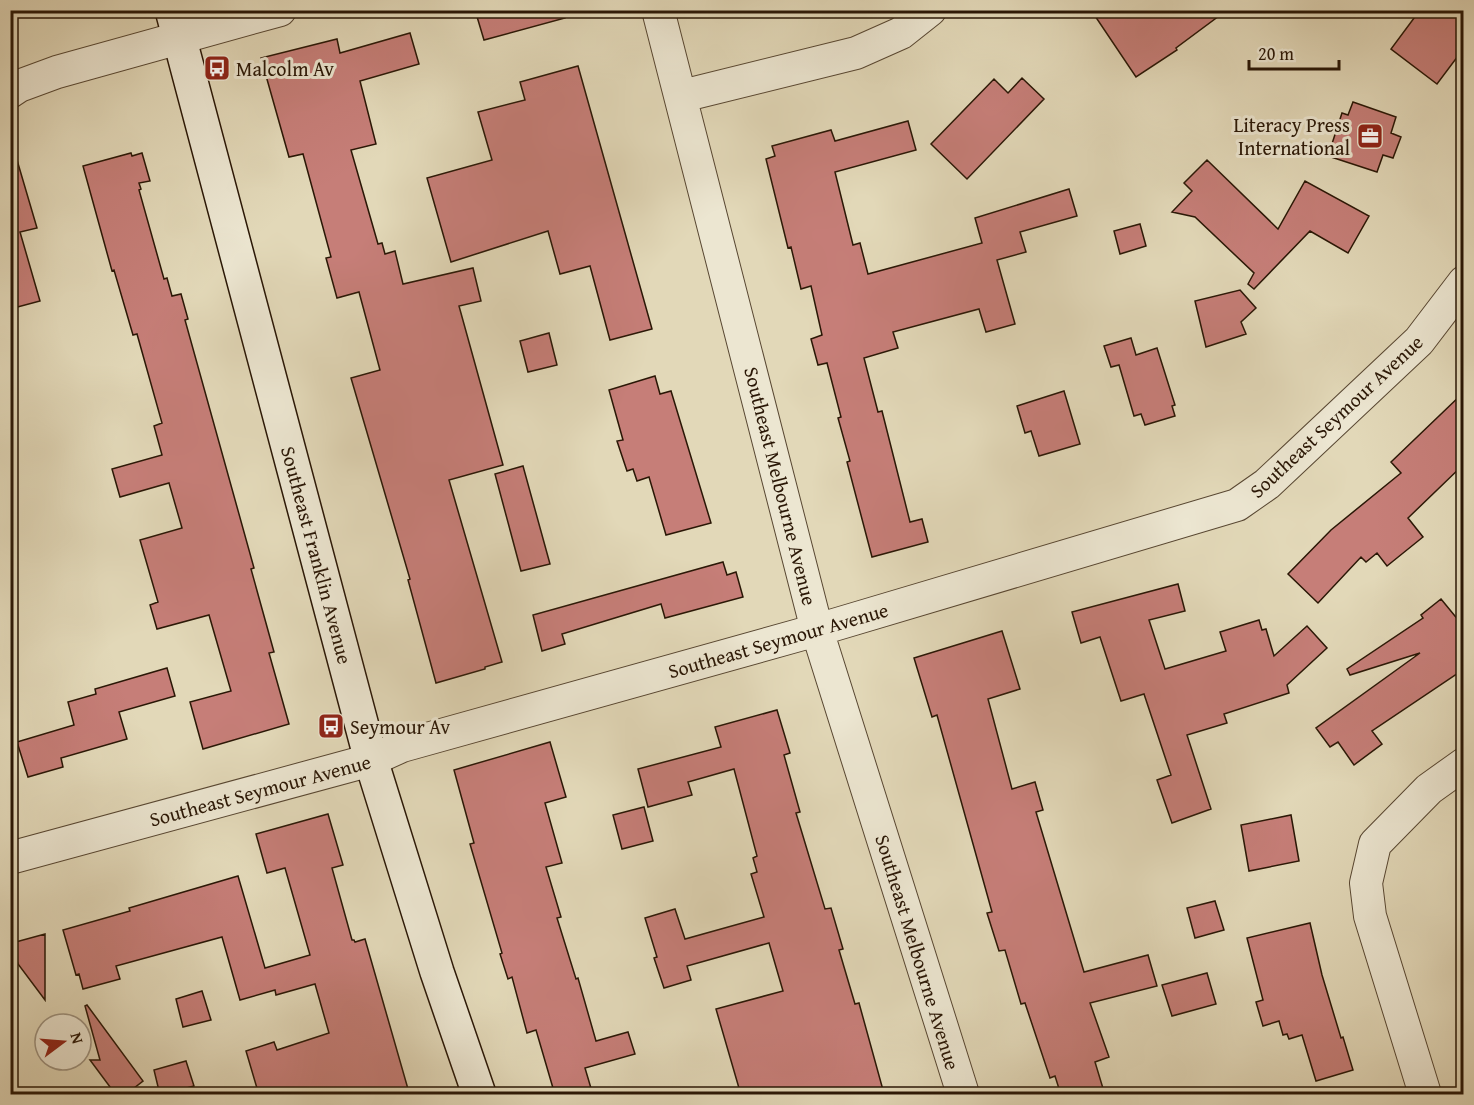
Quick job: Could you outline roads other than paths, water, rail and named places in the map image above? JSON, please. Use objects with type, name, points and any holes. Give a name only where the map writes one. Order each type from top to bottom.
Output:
[{"type":"street","points":[[10,92],[19,86],[175,24],[280,10]]},
{"type":"street","name":"Southeast Melbourne Avenue","points":[[658,10],[817,630],[963,1095]]},
{"type":"street","points":[[681,96],[856,53],[901,33],[930,10]]},
{"type":"street","name":"Southeast Franklin Avenue","points":[[175,24],[371,760],[478,1095]]},
{"type":"street","name":"Southeast Seymour Avenue","points":[[10,858],[371,760],[402,746],[817,630],[1243,503],[1267,484],[1419,341],[1464,282]]},
{"type":"street","points":[[1425,1095],[1370,915],[1366,883],[1375,844],[1429,789],[1464,764]]},
{"type":"place","name":"Malcolm Av","points":[[217,68]]},
{"type":"place","name":"Literacy Press International","points":[[1370,136]]},
{"type":"place","name":"Seymour Av","points":[[331,726]]}]
